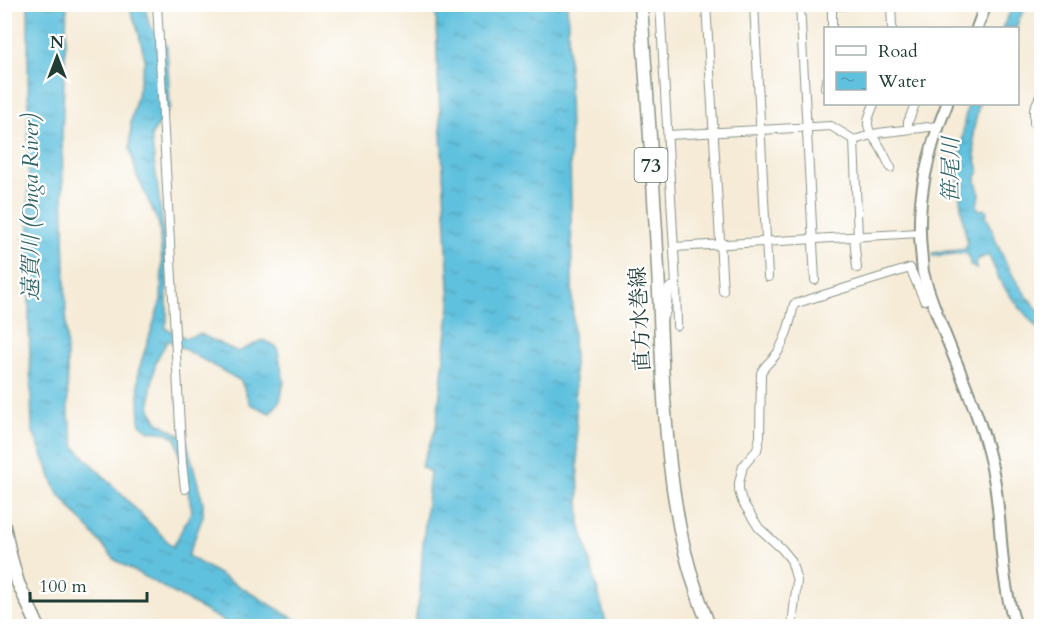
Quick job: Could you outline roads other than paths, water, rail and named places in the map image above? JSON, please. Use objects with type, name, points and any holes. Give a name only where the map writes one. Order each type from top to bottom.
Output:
[{"type":"main road","name":"直方水巻線","points":[[641,4],[659,291],[662,378],[668,443],[677,514],[695,588],[709,627]]},
{"type":"main road","points":[[4,526],[18,583],[38,627]]},
{"type":"street","points":[[157,4],[182,463],[186,489]]},
{"type":"street","points":[[660,4],[677,326]]},
{"type":"street","points":[[706,4],[723,291]]},
{"type":"street","points":[[754,4],[768,277]]},
{"type":"street","points":[[800,4],[815,280]]},
{"type":"street","points":[[832,27],[829,5],[864,4]]},
{"type":"street","points":[[891,4],[892,27]]},
{"type":"street","points":[[977,27],[986,4]]},
{"type":"street","points":[[1034,123],[1034,109],[1041,92]]},
{"type":"street","points":[[874,105],[868,126],[870,135],[876,141],[891,168]]},
{"type":"street","points":[[908,129],[908,122],[915,105]]},
{"type":"street","points":[[947,105],[928,156],[922,192],[919,233],[923,270],[931,298],[982,429],[994,479],[1003,564],[1016,627]]},
{"type":"street","points":[[668,135],[831,126],[854,141],[870,135],[938,126]]},
{"type":"street","points":[[854,141],[857,268]]},
{"type":"street","points":[[674,247],[919,233]]},
{"type":"street","points":[[792,627],[796,581],[792,560],[759,528],[742,501],[739,491],[743,466],[756,450],[760,437],[764,365],[778,353],[794,304],[910,268],[924,300],[931,298]]},
{"type":"street","points":[[660,325],[666,311],[669,288],[676,285]]},
{"type":"water","name":"遠賀川 (Onga River)","points":[[28,5],[67,5],[62,135],[68,412],[75,447],[173,547],[192,510],[176,438],[168,433],[149,431],[140,424],[138,372],[161,300],[162,266],[159,224],[137,176],[130,149],[131,121],[145,59],[137,27],[128,5],[145,5],[149,24],[167,47],[170,108],[151,136],[167,273],[165,328],[186,338],[200,334],[238,352],[263,340],[277,347],[284,382],[280,401],[270,413],[250,404],[241,381],[168,340],[156,361],[150,410],[158,422],[186,439],[203,503],[203,516],[188,556],[298,621],[296,626],[232,626],[115,560],[57,492],[32,429],[29,322]]},
{"type":"water","points":[[436,5],[567,5],[573,334],[580,523],[607,626],[414,626],[420,595],[430,472],[421,467],[436,428],[450,305]]},
{"type":"water","points":[[1014,5],[1028,5],[1016,27],[1003,27]]},
{"type":"water","points":[[968,105],[979,105],[973,133],[979,171],[976,177],[980,195],[977,206],[979,210],[985,209],[987,212],[986,216],[1007,266],[1022,290],[1041,313],[1041,332],[1006,290],[988,255],[977,260],[976,269],[970,265],[967,253],[933,256],[933,253],[966,249],[967,239],[958,184]]},
{"type":"water label","name":"笹尾川","points":[[950,170]]}]
